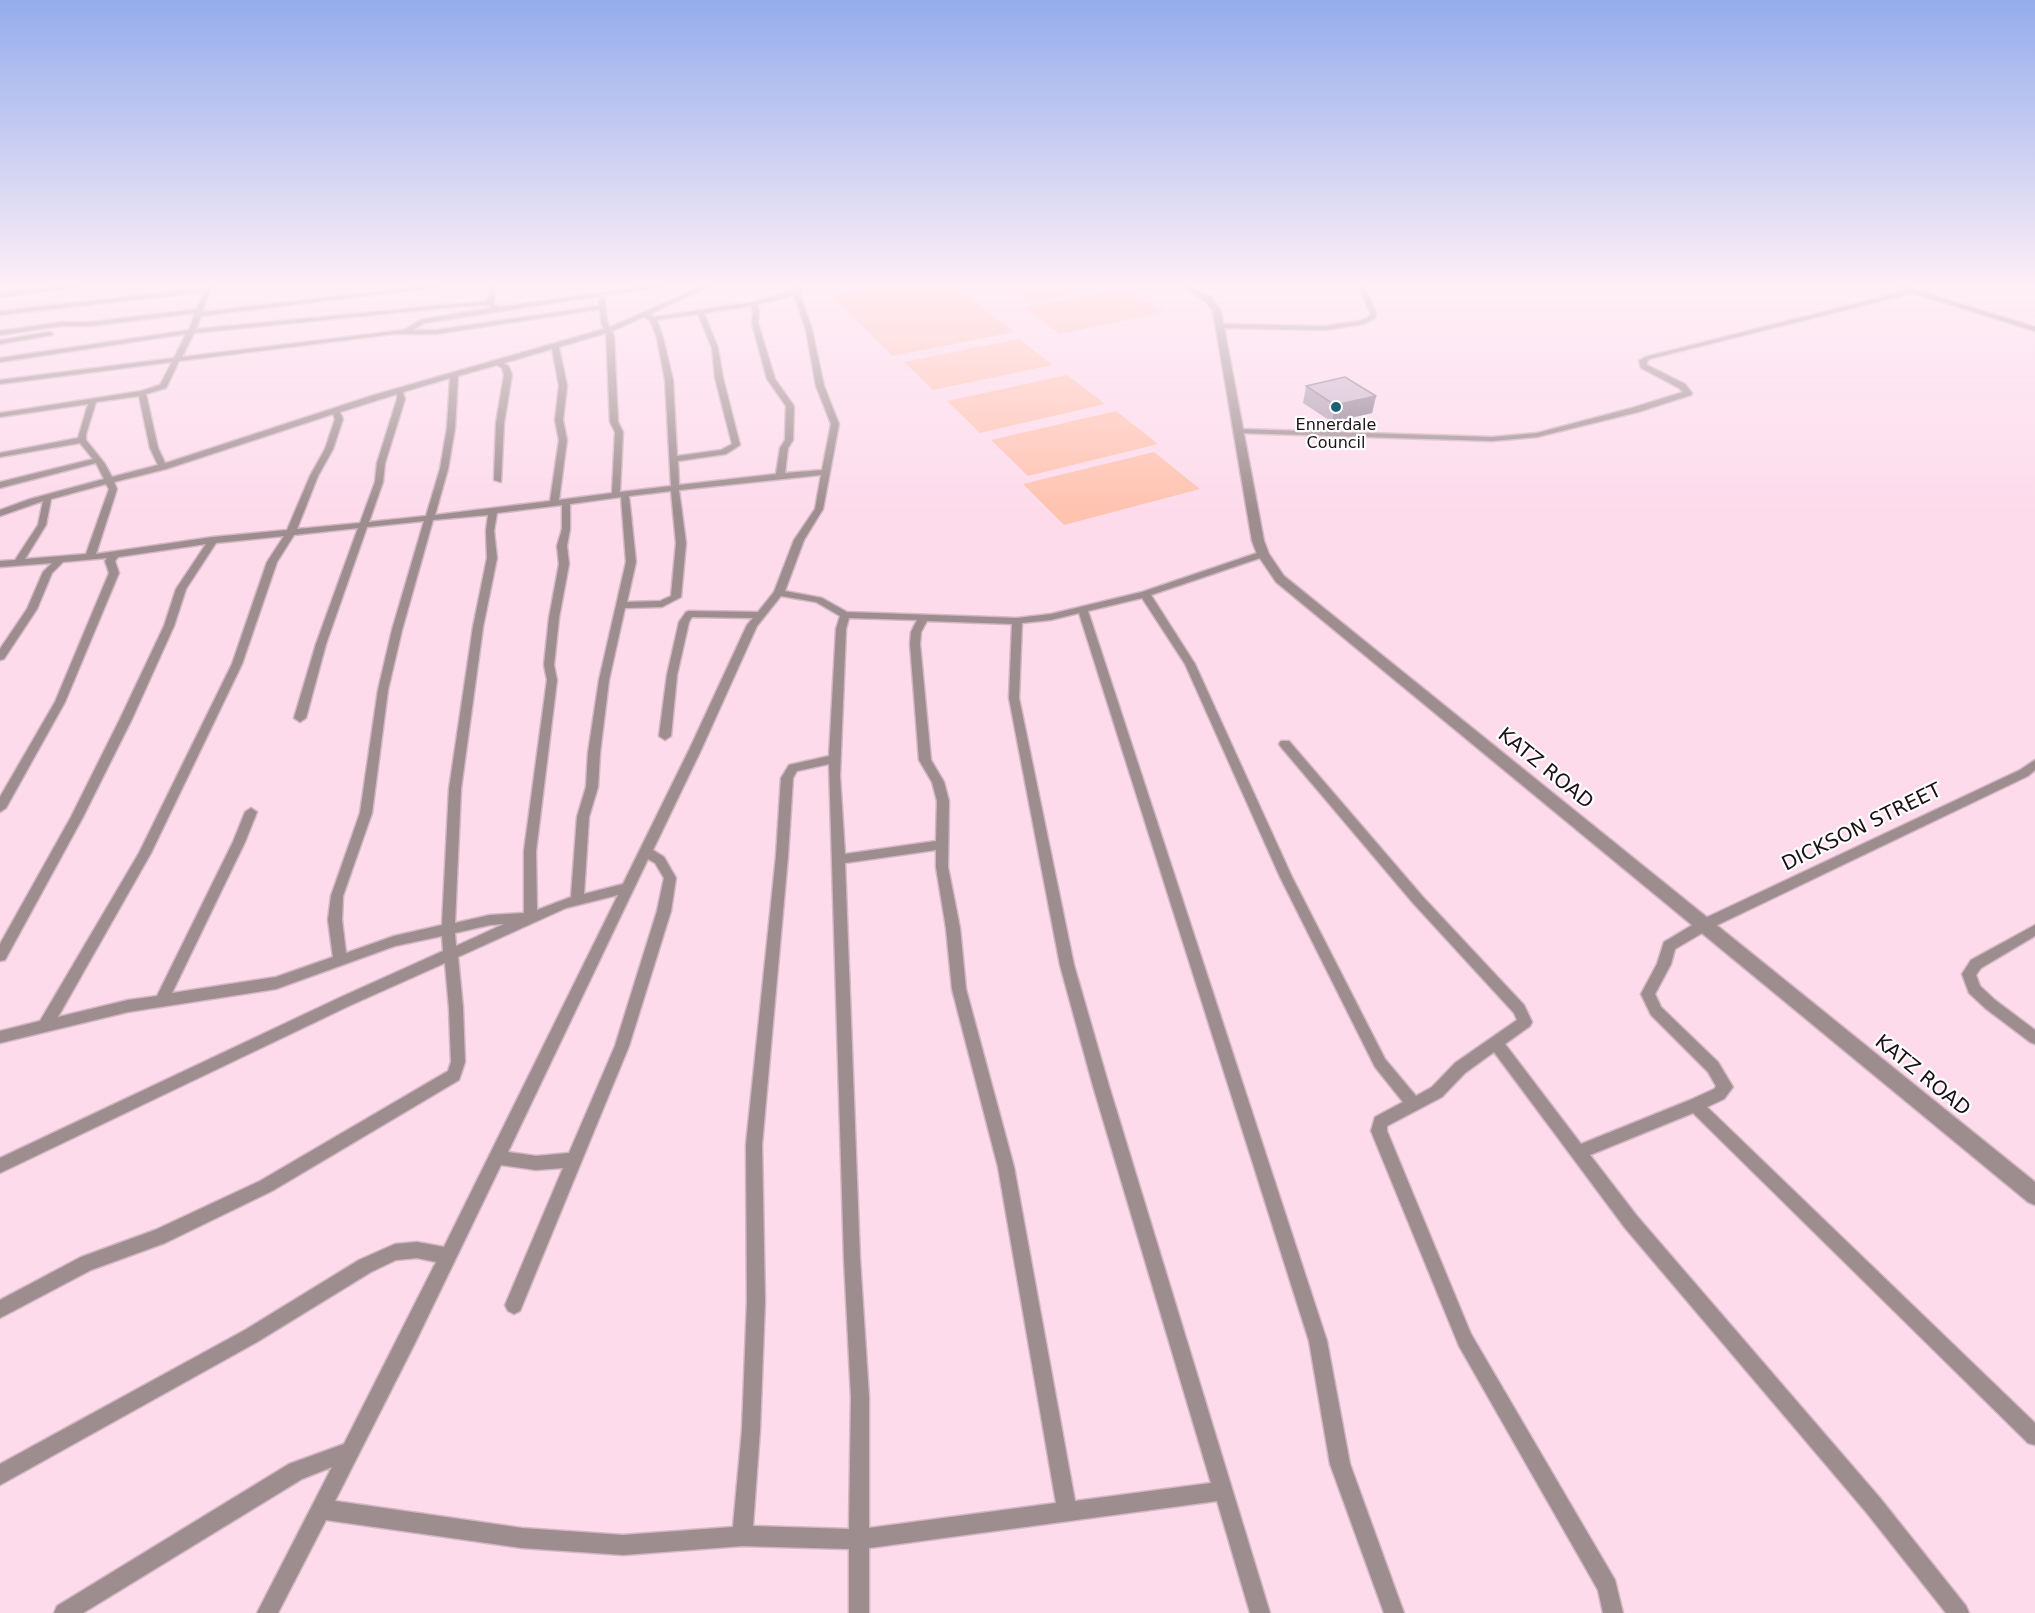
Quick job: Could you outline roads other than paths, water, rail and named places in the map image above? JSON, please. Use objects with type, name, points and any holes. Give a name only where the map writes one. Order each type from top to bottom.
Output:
[{"type":"street","points":[[0,382],[175,359]]},
{"type":"street","points":[[0,415],[142,393],[163,386],[177,359]]},
{"type":"street","points":[[0,513],[47,497],[163,466],[504,359]]},
{"type":"street","points":[[531,918],[530,851],[552,680],[549,665],[554,618],[564,564],[561,546],[566,529],[560,503],[563,440],[559,420],[563,386],[558,359]]},
{"type":"street","points":[[577,900],[583,817],[592,787],[594,753],[604,680],[631,562],[621,496],[619,432],[614,422],[611,359]]},
{"type":"street","points":[[621,605],[662,604],[676,597],[681,543],[669,380],[662,359]]},
{"type":"street","points":[[675,459],[723,452],[736,445],[717,359]]},
{"type":"street","points":[[765,359],[771,379],[790,406],[789,440],[784,448],[780,476]]},
{"type":"street","points":[[267,1613],[409,1337],[446,1256],[646,852],[752,625],[778,593],[799,540],[819,509],[835,424],[820,386],[815,359]]},
{"type":"street","name":"KATZ ROAD","points":[[1227,359],[1258,542],[1263,554],[1292,591],[2035,1194]]},
{"type":"street","points":[[1239,431],[1500,439],[1537,435],[1635,410],[1688,393],[1682,386],[1644,366],[1642,361],[1645,359]]},
{"type":"street","points":[[497,361],[505,367],[508,375],[500,423],[498,480]]},
{"type":"street","points":[[340,961],[335,920],[337,896],[366,813],[382,690],[415,566],[432,518],[451,428],[454,375]]},
{"type":"street","points":[[300,718],[321,644],[365,524],[401,399],[400,392]]},
{"type":"street","points":[[142,393],[154,448],[163,466]]},
{"type":"street","points":[[90,557],[113,489],[98,460],[82,440],[81,434],[93,400]]},
{"type":"street","points":[[45,1026],[145,853],[237,664],[272,562],[291,532],[314,476],[329,449],[339,419],[336,411]]},
{"type":"street","points":[[0,455],[82,440]]},
{"type":"street","points":[[0,485],[98,460]]},
{"type":"street","points":[[0,564],[115,555],[213,540],[493,512],[676,488],[825,472]]},
{"type":"street","points":[[18,563],[42,525],[47,497]]},
{"type":"street","points":[[0,1309],[87,1263],[159,1238],[266,1186],[454,1074],[458,1062],[452,954],[448,930],[455,789],[478,627],[492,558],[490,531],[493,512]]},
{"type":"street","points":[[0,956],[77,817],[126,719],[169,626],[181,589],[213,540]]},
{"type":"street","points":[[778,593],[819,600],[845,615],[1017,621],[1083,610],[1145,594],[1263,554]]},
{"type":"street","points":[[0,808],[60,702],[114,573],[110,561],[115,555]]},
{"type":"street","points":[[0,657],[32,609],[48,572],[61,559]]},
{"type":"street","points":[[1145,594],[1190,664],[1286,877],[1380,1063],[1414,1105]]},
{"type":"street","points":[[1083,610],[1318,1341],[1340,1464],[1394,1613]]},
{"type":"street","points":[[665,736],[672,675],[684,622],[690,614],[761,615]]},
{"type":"street","points":[[845,615],[841,629],[835,759],[852,1259],[860,1397],[859,1613]]},
{"type":"street","points":[[924,617],[916,632],[915,644],[925,760],[938,782],[944,801],[942,867],[953,928],[960,989],[1006,1167],[1067,1512]]},
{"type":"street","points":[[1017,621],[1014,698],[1067,965],[1221,1491],[1260,1613]]},
{"type":"street","points":[[1285,744],[1418,900],[1519,1009],[1526,1022],[1461,1068],[1437,1092],[1380,1122],[1379,1131],[1465,1340],[1608,1587],[1613,1613]]},
{"type":"street","points":[[742,1536],[751,1430],[756,1301],[754,1145],[774,956],[787,778],[793,768],[835,759]]},
{"type":"street","name":"DICKSON STREET","points":[[1695,1105],[1719,1094],[1725,1087],[1713,1067],[1656,1011],[1648,994],[1664,964],[1669,946],[1704,926],[2030,776],[2035,764]]},
{"type":"street","points":[[162,1000],[239,842],[251,812]]},
{"type":"street","points":[[839,859],[942,845]]},
{"type":"street","points":[[514,1305],[622,1046],[664,911],[670,878],[660,860],[646,852]]},
{"type":"street","points":[[0,1166],[335,1006],[531,918],[577,900],[628,888]]},
{"type":"street","points":[[0,1037],[128,1005],[276,983],[394,941],[490,920],[531,918]]},
{"type":"street","points":[[2035,930],[1976,964],[1969,974],[1974,989],[2035,1038]]},
{"type":"street","points":[[1496,1044],[1631,1222],[1873,1505],[1959,1613]]},
{"type":"street","points":[[1579,1152],[1695,1105],[2035,1436]]},
{"type":"street","points":[[495,1157],[536,1163],[575,1160]]},
{"type":"street","points":[[0,1475],[251,1336],[365,1266],[395,1252],[417,1250],[446,1256]]},
{"type":"street","points":[[64,1613],[296,1471],[350,1451]]},
{"type":"street","points":[[320,1509],[522,1538],[623,1545],[742,1536],[858,1539],[1221,1491]]},
{"type":"place","name":"Ennerdale Council","points":[[1336,407]]}]
